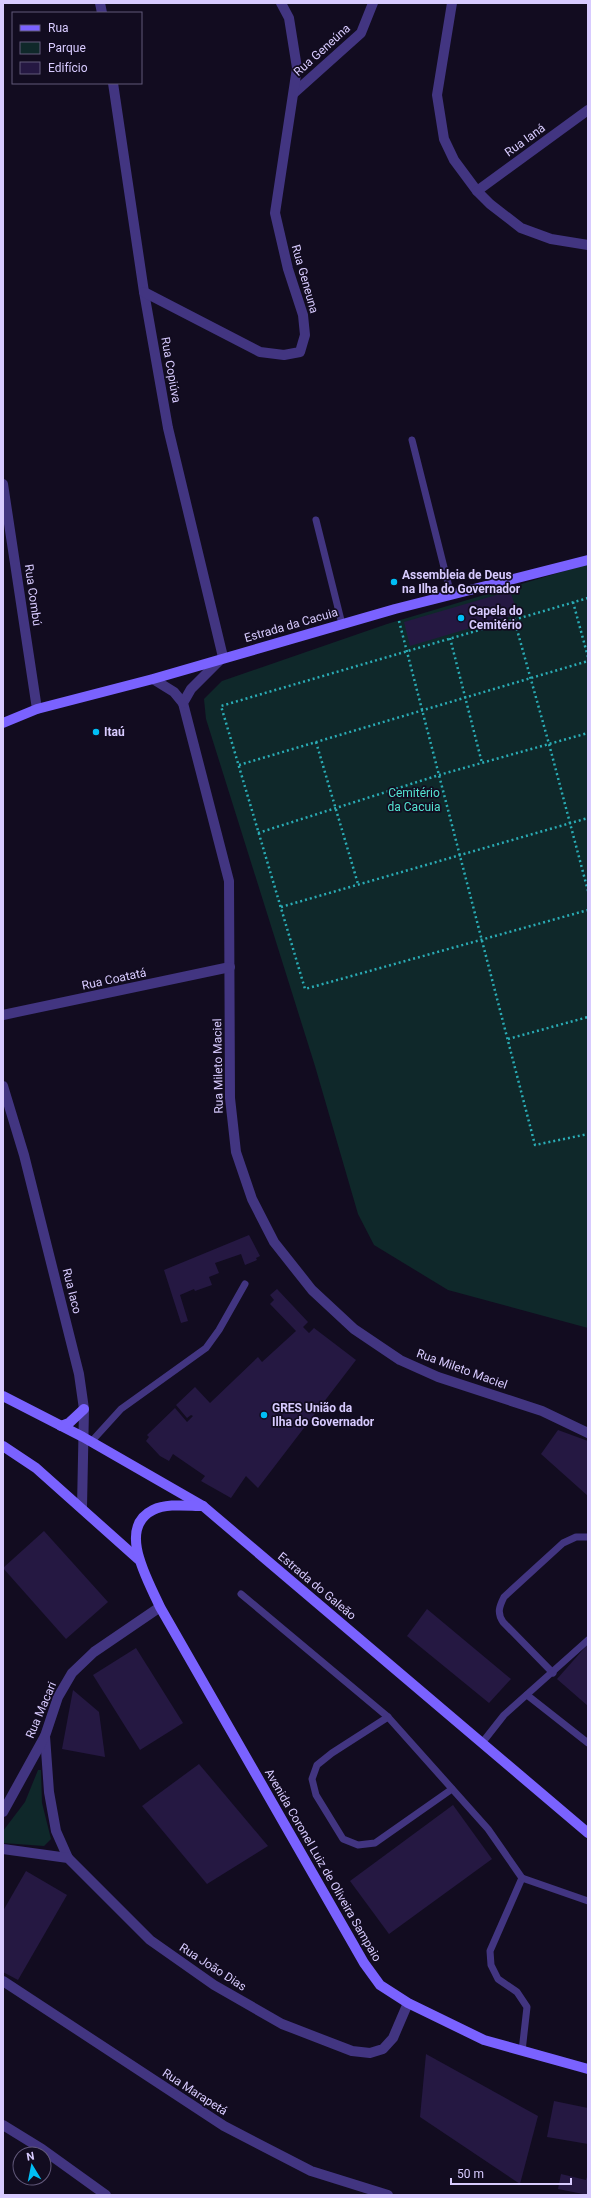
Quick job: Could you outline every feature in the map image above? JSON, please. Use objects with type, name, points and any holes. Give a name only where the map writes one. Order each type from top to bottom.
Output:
[{"type":"main road","name":"Estrada da Cacuia","points":[[3,723],[37,709],[153,679],[223,657],[395,609],[588,560]]},
{"type":"main road","name":"Estrada do Galeão","points":[[3,1396],[87,1440],[203,1506],[588,1833]]},
{"type":"main road","points":[[61,1426],[74,1419],[84,1409]]},
{"type":"main road","points":[[3,1446],[36,1468],[82,1507],[138,1559]]},
{"type":"main road","points":[[138,1559],[136,1530],[143,1518],[154,1510],[168,1506],[203,1506]]},
{"type":"main road","name":"Avenida Coronel Luiz de Oliveira Sampaio","points":[[138,1559],[160,1607],[364,1963],[380,1984],[408,2003],[484,2040],[588,2069]]},
{"type":"street","points":[[281,3],[289,18],[297,68],[294,93]]},
{"type":"street","name":"Rua Geneúna","points":[[294,93],[361,33],[373,3]]},
{"type":"street","points":[[452,3],[438,95],[444,139],[454,160],[477,191],[490,204],[521,228],[551,240],[588,245]]},
{"type":"street","name":"Rua Copiúva","points":[[113,84],[144,292],[168,428],[223,657]]},
{"type":"street","name":"Rua Geneuna","points":[[144,292],[260,352],[284,355],[300,352],[305,335],[304,315],[288,270],[275,213],[294,93]]},
{"type":"street","name":"Rua Ianá","points":[[477,191],[588,110]]},
{"type":"street","name":"Rua Combú","points":[[3,484],[6,521],[37,709]]},
{"type":"street","points":[[153,679],[174,692],[184,703],[191,689],[223,657]]},
{"type":"street","name":"Rua Mileto Maciel","points":[[184,703],[229,880],[230,1098],[236,1152],[252,1199],[274,1242],[312,1290],[354,1329],[400,1360],[438,1377],[542,1411],[588,1433]]},
{"type":"street","name":"Rua Coatatá","points":[[3,1016],[230,967]]},
{"type":"street","name":"Rua Iaco","points":[[3,1086],[24,1156],[79,1374],[87,1440],[82,1507]]},
{"type":"street","name":"Rua Macari","points":[[3,1812],[45,1736],[58,1697],[72,1673],[94,1652],[160,1607]]},
{"type":"street","points":[[45,1736],[49,1792],[56,1831],[68,1858]]},
{"type":"street","points":[[3,1849],[68,1858]]},
{"type":"street","name":"Rua João Dias","points":[[68,1858],[150,1940],[214,1986],[282,2024],[352,2051],[370,2053],[383,2049],[393,2038],[408,2003]]},
{"type":"street","name":"Rua Marapetá","points":[[3,1981],[224,2126],[311,2171],[388,2195]]},
{"type":"street","points":[[3,2125],[42,2149],[106,2195]]},
{"type":"lane","points":[[412,440],[452,595]]},
{"type":"lane","points":[[316,520],[342,624]]},
{"type":"lane","points":[[87,1440],[121,1408],[206,1348],[219,1330],[245,1284]]},
{"type":"lane","points":[[554,1673],[503,1622],[499,1615],[499,1606],[504,1597],[564,1543],[576,1537],[588,1536]]},
{"type":"lane","points":[[241,1594],[388,1717],[488,1829],[522,1878],[588,1901]]},
{"type":"lane","points":[[482,1743],[504,1716],[554,1673],[588,1640]]},
{"type":"lane","points":[[527,1695],[588,1743]]},
{"type":"lane","points":[[388,1717],[332,1753],[317,1765],[312,1779],[316,1795],[343,1839],[358,1846],[375,1843],[452,1788]]},
{"type":"lane","points":[[522,1878],[490,1951],[491,1965],[498,1979],[517,1992],[527,2007],[522,2051]]},
{"type":"path","points":[[588,598],[221,706],[305,989],[482,941],[588,910]]},
{"type":"path","points":[[573,602],[588,657]]},
{"type":"path","points":[[395,609],[535,1145],[588,1134]]},
{"type":"path","points":[[514,620],[588,891]]},
{"type":"path","points":[[450,638],[482,763]]},
{"type":"path","points":[[239,765],[588,661]]},
{"type":"path","points":[[258,833],[439,775],[588,733]]},
{"type":"path","points":[[316,742],[334,808],[358,884]]},
{"type":"path","points":[[281,907],[588,818]]},
{"type":"path","points":[[508,1039],[588,1017]]},
{"type":"green space","name":"Cemitério da Cacuia","points":[[588,564],[588,1328],[448,1290],[374,1245],[358,1214],[315,1066],[206,719],[204,699],[222,681],[387,624]]},
{"type":"green space","points":[[38,1770],[41,1770],[42,1803],[51,1839],[44,1846],[3,1843],[3,1831],[25,1802]]},
{"type":"building","name":"Capela do Cemitério","points":[[510,591],[518,614],[410,646],[404,622]]},
{"type":"building","points":[[249,1235],[260,1256],[256,1258],[257,1260],[245,1265],[241,1254],[215,1263],[219,1273],[209,1277],[212,1285],[195,1291],[194,1289],[180,1295],[188,1321],[181,1323],[164,1270]]},
{"type":"building","points":[[277,1289],[308,1322],[303,1327],[309,1333],[314,1328],[356,1360],[258,1488],[246,1476],[231,1498],[201,1481],[205,1476],[173,1454],[169,1461],[160,1456],[146,1441],[149,1437],[147,1435],[175,1408],[187,1422],[193,1416],[191,1415],[187,1418],[176,1405],[195,1387],[210,1403],[258,1357],[262,1362],[296,1331],[270,1304],[274,1300],[270,1295]]},
{"type":"building","points":[[558,1430],[588,1441],[588,1496],[541,1454]]},
{"type":"building","points":[[44,1531],[108,1602],[66,1639],[3,1568]]},
{"type":"building","points":[[427,1609],[511,1679],[489,1703],[407,1636]]},
{"type":"building","points":[[588,1644],[588,1706],[557,1679]]},
{"type":"building","points":[[136,1648],[183,1723],[140,1750],[93,1675]]},
{"type":"building","points":[[73,1690],[99,1712],[105,1757],[62,1749]]},
{"type":"building","points":[[199,1764],[268,1846],[207,1884],[142,1806]]},
{"type":"building","points":[[453,1805],[492,1859],[389,1934],[350,1881]]},
{"type":"building","points":[[26,1871],[67,1895],[18,1980],[3,1972],[3,1911]]},
{"type":"building","points":[[426,2054],[538,2116],[520,2184],[420,2117]]},
{"type":"building","points":[[554,2101],[588,2108],[588,2144],[547,2137]]},
{"type":"building","points":[[561,2174],[586,2180],[588,2174],[588,2195],[558,2189]]},
{"type":"place","name":"Assembleia de Deus na Ilha do Governador","points":[[394,582]]},
{"type":"place","name":"Capela do Cemitério","points":[[461,618]]},
{"type":"place","name":"Itaú","points":[[96,732]]},
{"type":"place","name":"GRES União da Ilha do Governador","points":[[264,1415]]}]
